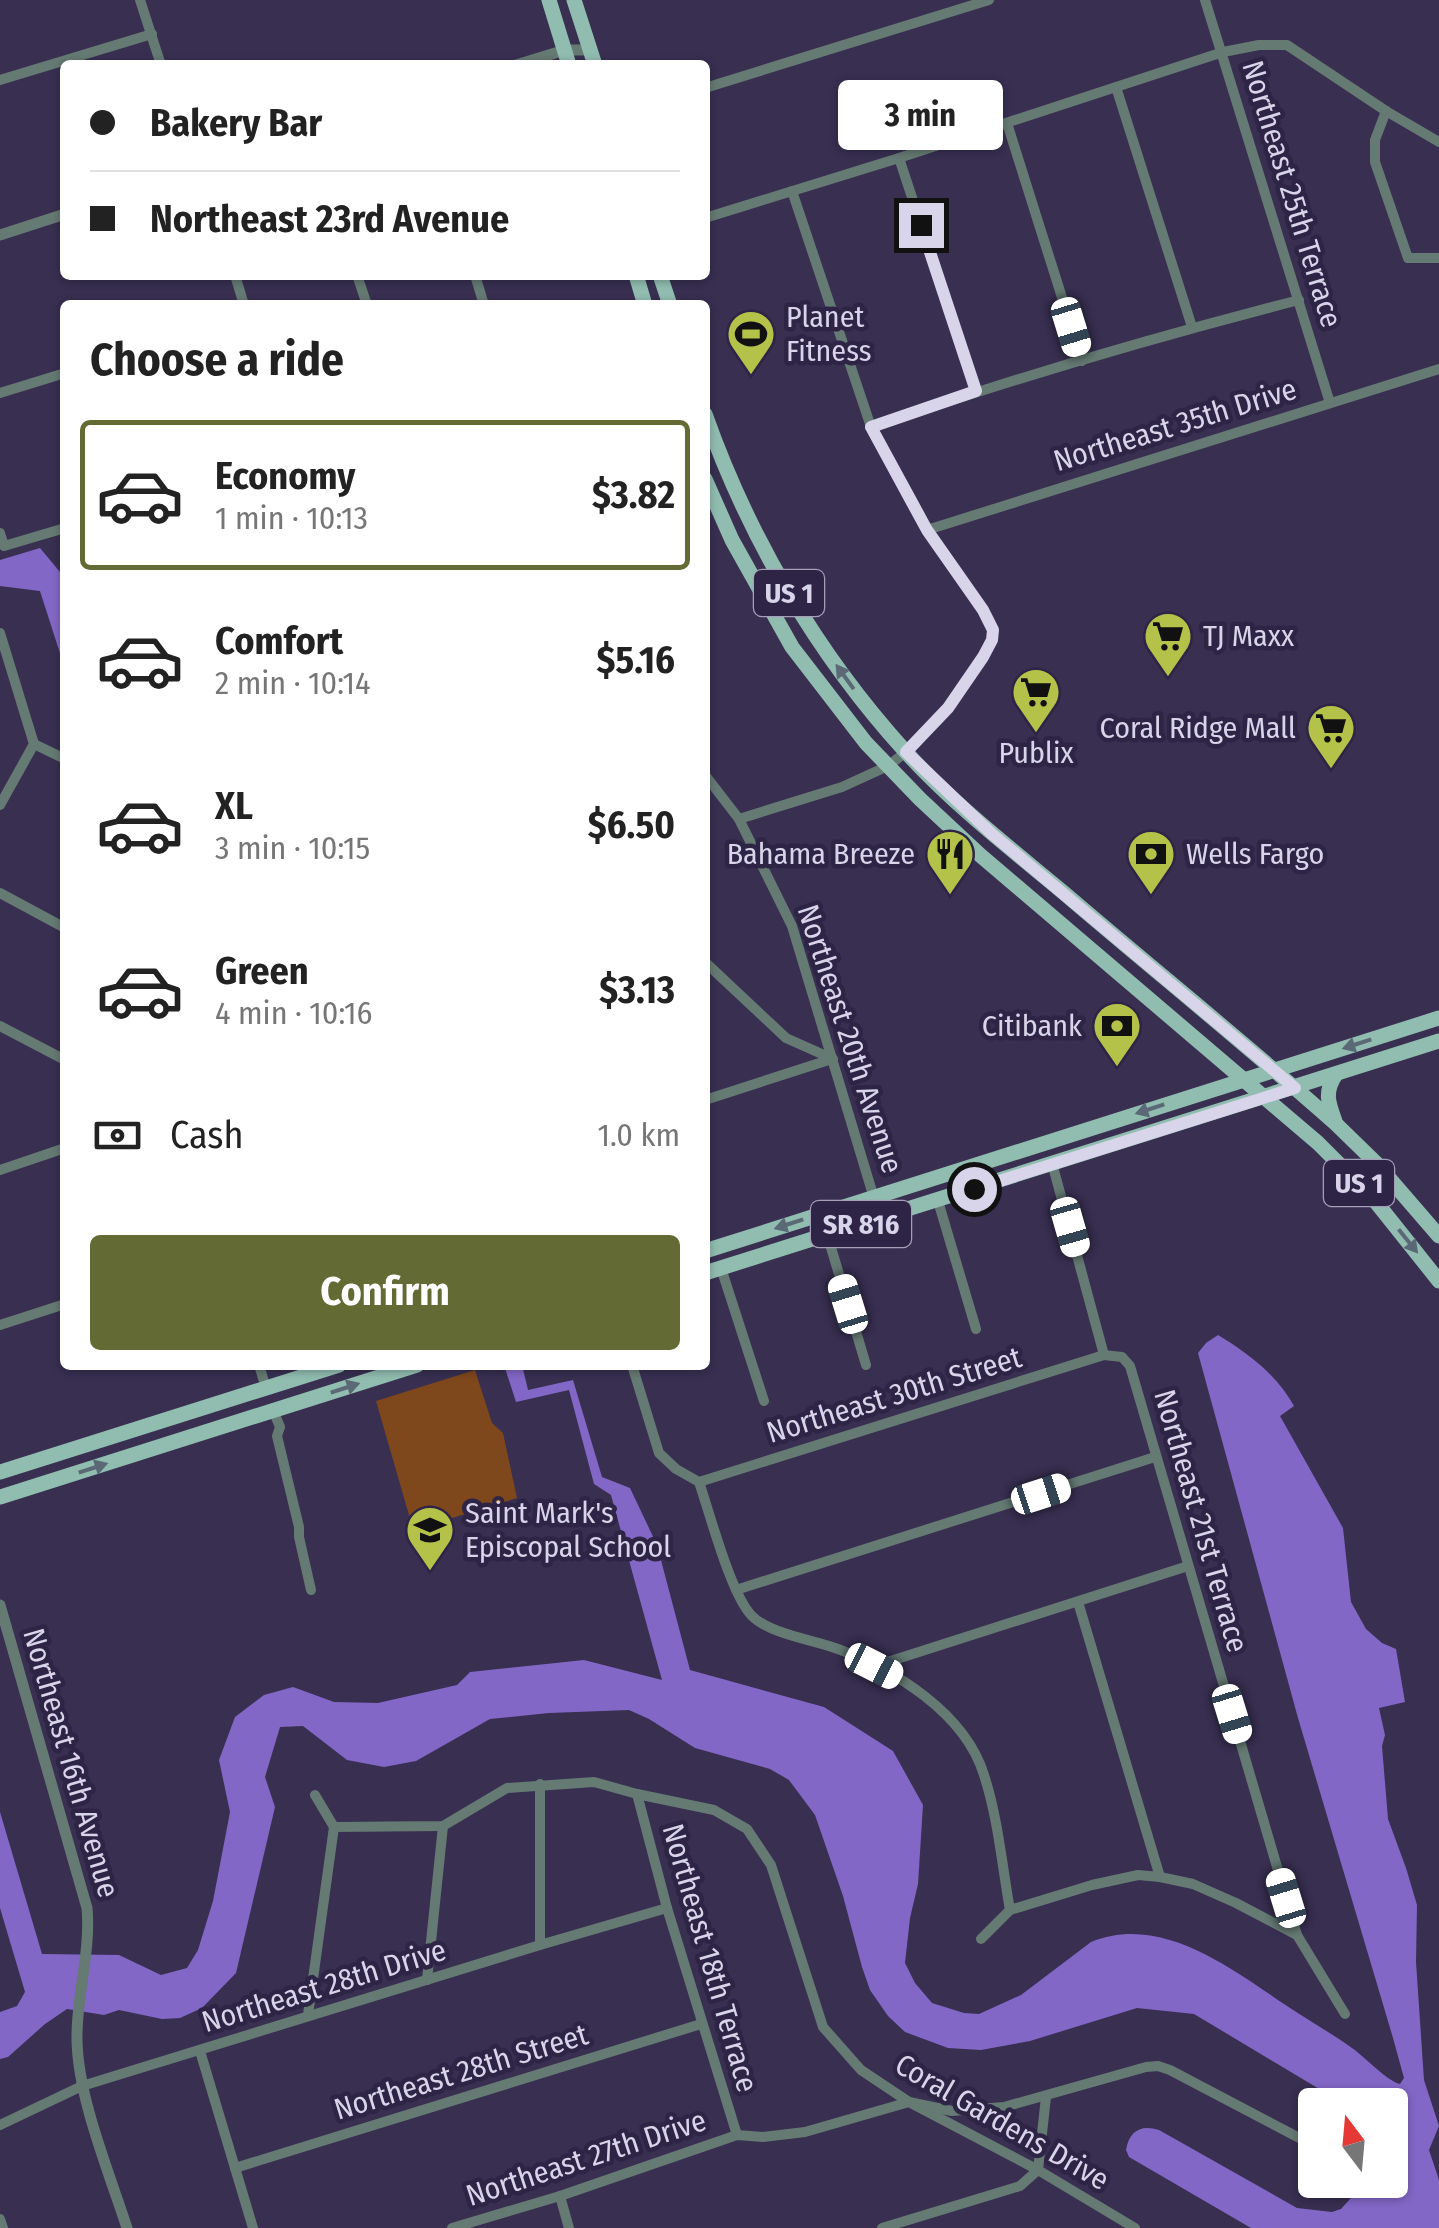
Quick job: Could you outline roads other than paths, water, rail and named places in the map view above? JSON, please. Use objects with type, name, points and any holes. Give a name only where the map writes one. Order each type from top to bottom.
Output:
[{"type":"main road","points":[[549,0],[566,60]]},
{"type":"main road","points":[[574,0],[592,58]]},
{"type":"main road","name":"US 1","points":[[710,427],[762,547],[803,616],[906,752],[978,821],[1336,1124],[1439,1236]]},
{"type":"main road","points":[[710,471],[730,478]]},
{"type":"main road","name":"US 1","points":[[710,491],[739,553],[792,647],[888,766],[949,827],[1318,1144],[1372,1198],[1439,1281]]},
{"type":"main road","points":[[1051,916],[1075,922],[1093,918]]},
{"type":"main road","points":[[1075,936],[1100,936],[1127,958],[1142,959]]},
{"type":"main road","name":"SR 816","points":[[710,1249],[1439,1018]]},
{"type":"main road","name":"SR 816","points":[[713,1271],[1439,1041]]},
{"type":"main road","points":[[1336,1074],[1327,1099],[1336,1124]]},
{"type":"main road","points":[[1058,1161],[1073,1150],[1074,1133]]},
{"type":"main road","points":[[0,1472],[323,1370]]},
{"type":"main road","points":[[0,1497],[401,1370]]},
{"type":"main road","points":[[274,1410],[274,1400],[288,1381]]},
{"type":"main road","points":[[250,1417],[264,1400],[266,1388]]},
{"type":"street","points":[[140,0],[160,60]]},
{"type":"street","points":[[710,86],[988,0]]},
{"type":"street","name":"Northeast 25th Terrace","points":[[1205,0],[1330,403]]},
{"type":"street","points":[[66,60],[152,34]]},
{"type":"street","points":[[710,217],[1222,52],[1259,44],[1287,46],[1439,142]]},
{"type":"street","points":[[0,80],[60,62]]},
{"type":"street","points":[[1116,87],[1192,327]]},
{"type":"street","points":[[1386,110],[1374,140],[1375,162],[1408,258],[1439,258]]},
{"type":"street","points":[[1007,124],[1082,360]]},
{"type":"street","points":[[899,158],[976,391]]},
{"type":"street","points":[[740,820],[842,787],[888,766],[948,708],[992,640],[993,630],[927,530],[871,427],[792,192]]},
{"type":"street","points":[[0,235],[60,216]]},
{"type":"street","points":[[871,427],[976,391],[1192,327],[1299,300]]},
{"type":"street","name":"Northeast 35th Drive","points":[[927,530],[1439,369]]},
{"type":"street","points":[[0,393],[60,375]]},
{"type":"street","points":[[0,533],[4,546],[60,529]]},
{"type":"street","points":[[0,634],[34,744],[0,804]]},
{"type":"street","points":[[34,744],[60,757]]},
{"type":"street","name":"Northeast 20th Avenue","points":[[710,781],[740,820],[792,926],[880,1218]]},
{"type":"street","points":[[0,893],[60,925]]},
{"type":"street","points":[[710,976],[786,1038],[832,1059]]},
{"type":"street","points":[[0,1026],[60,1057]]},
{"type":"street","points":[[710,1098],[832,1059]]},
{"type":"street","points":[[0,1170],[60,1150]]},
{"type":"street","name":"Northeast 21st Terrace","points":[[1058,1161],[1104,1354],[1122,1357],[1130,1366],[1297,1936],[1344,2014]]},
{"type":"street","points":[[938,1201],[976,1329]]},
{"type":"street","points":[[827,1234],[866,1365]]},
{"type":"street","points":[[713,1271],[764,1401]]},
{"type":"street","points":[[0,1325],[60,1306]]},
{"type":"street","name":"Northeast 30th Street","points":[[698,1482],[1104,1354]]},
{"type":"street","points":[[261,1370],[266,1388]]},
{"type":"street","points":[[634,1370],[659,1453],[698,1482],[736,1590],[754,1619],[839,1649],[902,1680],[963,1734],[983,1771],[1010,1910]]},
{"type":"street","points":[[274,1410],[280,1428],[276,1436],[300,1527],[311,1590]]},
{"type":"street","points":[[736,1590],[1155,1457]]},
{"type":"street","points":[[874,1666],[1188,1566]]},
{"type":"street","points":[[1078,1602],[1160,1877]]},
{"type":"street","name":"Northeast 16th Avenue","points":[[0,1605],[84,1893],[88,1953],[77,2036],[82,2086],[127,2228]]},
{"type":"street","name":"Coral Gardens Drive","points":[[334,1827],[442,1826],[507,1788],[540,1784],[594,1782],[714,1810],[747,1830],[771,1865],[823,2027],[861,2070],[908,2102],[1038,2170],[1135,2228]]},
{"type":"street","points":[[540,1784],[540,1945]]},
{"type":"street","points":[[308,2015],[334,1827],[314,1794]]},
{"type":"street","name":"Northeast 18th Terrace","points":[[637,1794],[701,2024],[737,2135]]},
{"type":"street","points":[[428,1980],[442,1826]]},
{"type":"street","points":[[980,1939],[1010,1910],[1092,1885],[1138,1876],[1193,1884],[1297,1936]]},
{"type":"street","name":"Northeast 28th Drive","points":[[0,2125],[82,2086],[667,1908]]},
{"type":"street","name":"Northeast 28th Street","points":[[235,2168],[701,2024]]},
{"type":"street","points":[[200,2051],[254,2228]]},
{"type":"street","name":"Northeast 27th Drive","points":[[452,2228],[560,2196],[737,2135],[763,2138],[806,2132],[908,2102],[952,2111],[1004,2107],[1135,2069],[1158,2066],[1298,2138]]},
{"type":"street","points":[[882,2228],[1020,2186],[1038,2170],[1046,2097]]},
{"type":"street","points":[[560,2196],[569,2228]]},
{"type":"street","points":[[0,2220],[3,2228]]},
{"type":"place","name":"Planet Fitness","points":[[751,376]]},
{"type":"place","name":"TJ Maxx","points":[[1168,678]]},
{"type":"place","name":"Publix","points":[[1036,734]]},
{"type":"place","name":"Coral Ridge Mall","points":[[1331,770]]},
{"type":"place","name":"Bahama Breeze","points":[[950,896]]},
{"type":"place","name":"Wells Fargo","points":[[1151,896]]},
{"type":"place","name":"Citibank","points":[[1117,1068]]},
{"type":"place","name":"Saint Mark's Episcopal School","points":[[430,1572]]}]
